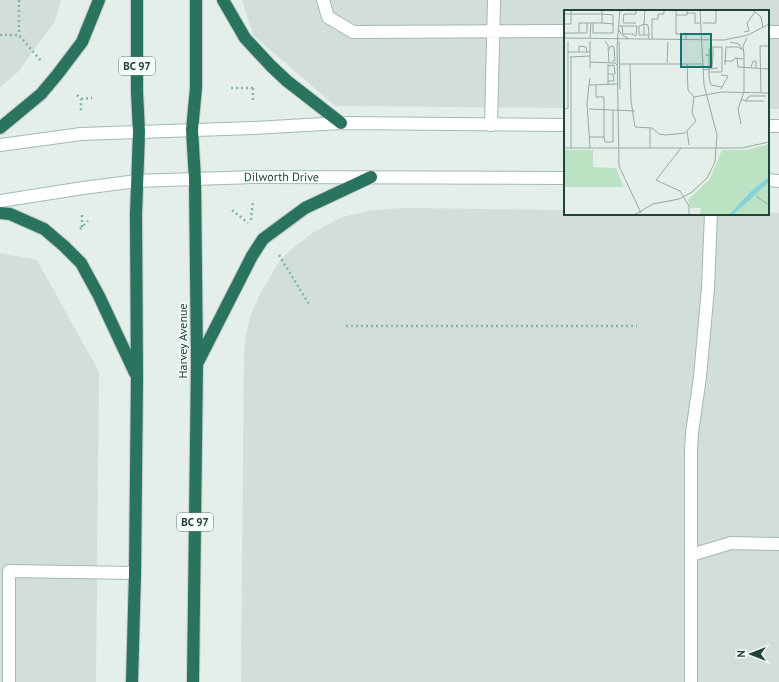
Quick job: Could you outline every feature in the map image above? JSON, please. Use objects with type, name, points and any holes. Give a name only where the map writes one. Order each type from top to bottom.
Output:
[{"type":"highway","points":[[0,128],[41,94],[57,75],[82,42],[99,0]]},
{"type":"highway","name":"BC 97","points":[[132,682],[135,573],[137,378],[136,215],[139,132],[137,92],[137,0]]},
{"type":"highway","name":"Harvey Avenue","points":[[194,682],[197,363],[195,179],[192,130],[196,88],[196,0]]},
{"type":"highway","points":[[223,0],[245,38],[271,66],[341,123]]},
{"type":"highway","points":[[197,363],[252,256],[263,238],[305,208],[371,177]]},
{"type":"highway","points":[[0,213],[10,214],[44,229],[81,263],[99,296],[137,378]]},
{"type":"main road","points":[[323,0],[328,17],[353,32],[564,31]]},
{"type":"main road","points":[[491,125],[494,0]]},
{"type":"main road","points":[[0,145],[81,134],[341,123],[564,125]]},
{"type":"main road","name":"Dilworth Drive","points":[[0,201],[137,181],[253,177],[564,178]]},
{"type":"main road","points":[[769,180],[779,181]]},
{"type":"main road","points":[[690,682],[691,451],[700,377],[708,288],[711,215]]},
{"type":"main road","points":[[691,554],[731,543],[779,544]]},
{"type":"main road","points":[[9,682],[9,571],[135,573]]},
{"type":"path","points":[[19,0],[19,35],[42,63]]},
{"type":"path","points":[[0,35],[19,35]]},
{"type":"path","points":[[231,88],[254,87],[253,100]]},
{"type":"path","points":[[77,95],[81,99],[81,113]]},
{"type":"path","points":[[81,99],[92,98]]},
{"type":"path","points":[[232,210],[250,224],[253,200]]},
{"type":"path","points":[[82,212],[82,227]]},
{"type":"path","points":[[279,255],[310,306]]},
{"type":"path","points":[[346,326],[637,326]]},
{"type":"shaded area","points":[[0,0],[61,0],[55,21],[17,73],[0,87]]},
{"type":"shaded area","points":[[242,0],[779,0],[779,109],[769,109],[769,10],[564,10],[564,108],[335,106],[253,35]]},
{"type":"shaded area","points":[[408,208],[564,210],[564,215],[769,215],[769,212],[779,213],[779,682],[241,682],[244,353],[250,317],[261,292],[280,260],[294,247],[314,232],[342,217],[373,210]]},
{"type":"shaded area","points":[[0,253],[37,260],[99,372],[96,682],[0,682]]}]
